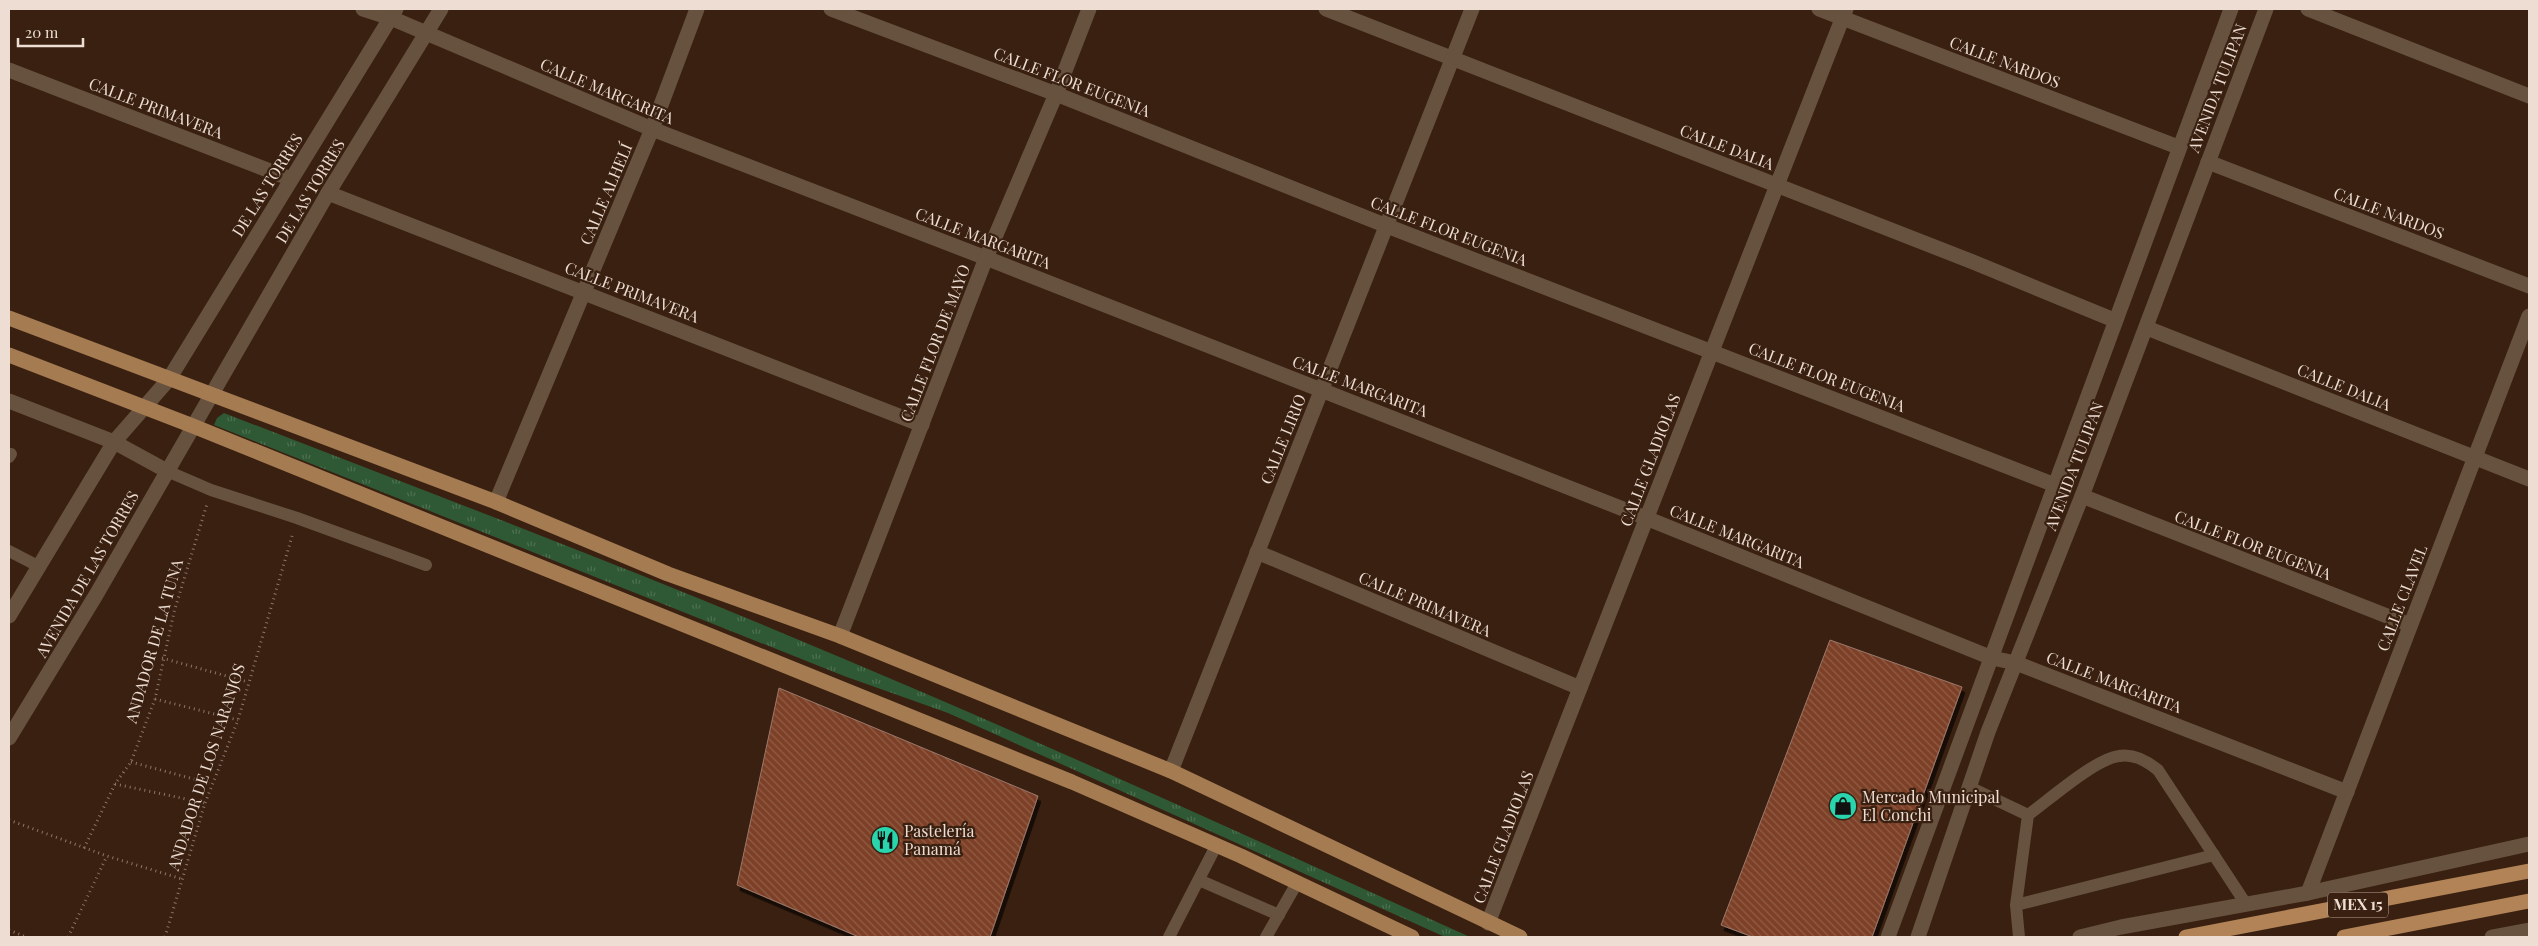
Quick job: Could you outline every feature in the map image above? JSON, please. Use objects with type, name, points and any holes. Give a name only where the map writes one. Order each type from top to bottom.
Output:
[{"type":"highway","name":"MEX 15","points":[[2186,937],[2529,871]]},
{"type":"highway","name":"MEX 15","points":[[2344,937],[2529,900]]},
{"type":"main road","points":[[9,318],[496,502],[668,574],[840,636],[1171,771],[1520,937]]},
{"type":"main road","points":[[9,355],[193,426],[1072,782],[1412,937]]},
{"type":"street","name":"CALLE MARGARITA","points":[[363,9],[394,13],[426,33],[652,130],[986,258],[1646,518],[1992,658],[2016,663],[2347,792]]},
{"type":"street","name":"DE LAS TORRES","points":[[193,426],[328,194],[441,9]]},
{"type":"street","name":"CALLE ALHELÍ","points":[[496,502],[652,130],[697,9]]},
{"type":"street","name":"CALLE FLOR EUGENIA","points":[[831,9],[1056,94],[1387,226],[2055,485]]},
{"type":"street","name":"CALLE FLOR DE MAYO","points":[[840,636],[986,258],[1056,94],[1089,9]]},
{"type":"street","name":"CALLE DALIA","points":[[1326,9],[2114,320]]},
{"type":"street","name":"CALLE LIRIO","points":[[1171,771],[1472,9]]},
{"type":"street","name":"CALLE NARDOS","points":[[1820,9],[1844,13],[2178,147]]},
{"type":"street","name":"AVENIDA TULIPAN","points":[[1888,937],[1992,658],[2114,320],[2231,9]]},
{"type":"street","name":"AVENIDA TULIPAN","points":[[1918,937],[1967,791],[2147,328],[2266,9]]},
{"type":"street","points":[[2308,9],[2529,96]]},
{"type":"street","name":"DE LAS TORRES","points":[[144,408],[169,379],[394,13]]},
{"type":"street","name":"CALLE GLADIOLAS","points":[[1488,923],[1844,13]]},
{"type":"street","name":"CALLE PRIMAVERA","points":[[9,70],[291,179]]},
{"type":"street","name":"CALLE NARDOS","points":[[2208,162],[2529,286]]},
{"type":"street","name":"CALLE PRIMAVERA","points":[[328,194],[922,425]]},
{"type":"street","name":"CALLE CLAVEL","points":[[2308,893],[2529,316]]},
{"type":"street","name":"CALLE DALIA","points":[[2147,328],[2529,479]]},
{"type":"street","points":[[9,401],[114,442],[167,471]]},
{"type":"street","points":[[9,616],[114,442],[144,408]]},
{"type":"street","name":"AVENIDA DE LAS TORRES","points":[[9,738],[91,603],[193,426]]},
{"type":"street","name":"CALLE FLOR EUGENIA","points":[[2082,496],[2410,625]]},
{"type":"street","name":"CALLE PRIMAVERA","points":[[1257,552],[1580,688]]},
{"type":"street","points":[[1943,789],[1967,791]]},
{"type":"street","name":"MEX 15","points":[[2080,937],[2113,934],[2529,844]]},
{"type":"street","points":[[2492,937],[2529,930]]},
{"type":"lane","points":[[167,471],[211,490],[297,518],[426,565]]},
{"type":"lane","points":[[9,551],[40,567]]},
{"type":"lane","points":[[2019,937],[2016,905],[2028,815],[2104,759],[2121,755],[2144,759],[2158,770],[2246,904]]},
{"type":"lane","points":[[1967,791],[2028,815]]},
{"type":"lane","points":[[1170,937],[1216,846]]},
{"type":"lane","points":[[2016,905],[2214,855]]},
{"type":"lane","points":[[1199,880],[1278,915]]},
{"type":"lane","points":[[1266,937],[1297,883]]},
{"type":"path","name":"ANDADOR DE LA TUNA","points":[[84,848],[116,784],[130,762],[155,699],[162,658],[211,490]]},
{"type":"path","name":"ANDADOR DE LOS NARANJOS","points":[[165,937],[205,804],[238,720],[297,518]]},
{"type":"path","points":[[162,658],[248,682]]},
{"type":"path","points":[[155,699],[238,720]]},
{"type":"path","points":[[130,762],[212,784]]},
{"type":"path","points":[[116,784],[205,804]]},
{"type":"path","points":[[9,820],[107,856],[182,879]]},
{"type":"path","points":[[68,937],[107,856]]},
{"type":"path","points":[[9,930],[26,937]]},
{"type":"green space","points":[[224,413],[538,534],[772,628],[1083,762],[1470,937],[1445,937],[948,713],[844,676],[214,425],[217,418]]},
{"type":"building","name":"Mercado Municipal El Conchi","points":[[1830,640],[1962,687],[1872,937],[1753,937],[1721,925]]},
{"type":"building","name":"Pastelería Panamá","points":[[779,688],[1038,796],[990,937],[859,937],[737,885]]},
{"type":"place","name":"Mercado Municipal El Conchi","points":[[1843,806]]},
{"type":"place","name":"Pastelería Panamá","points":[[885,840]]}]
